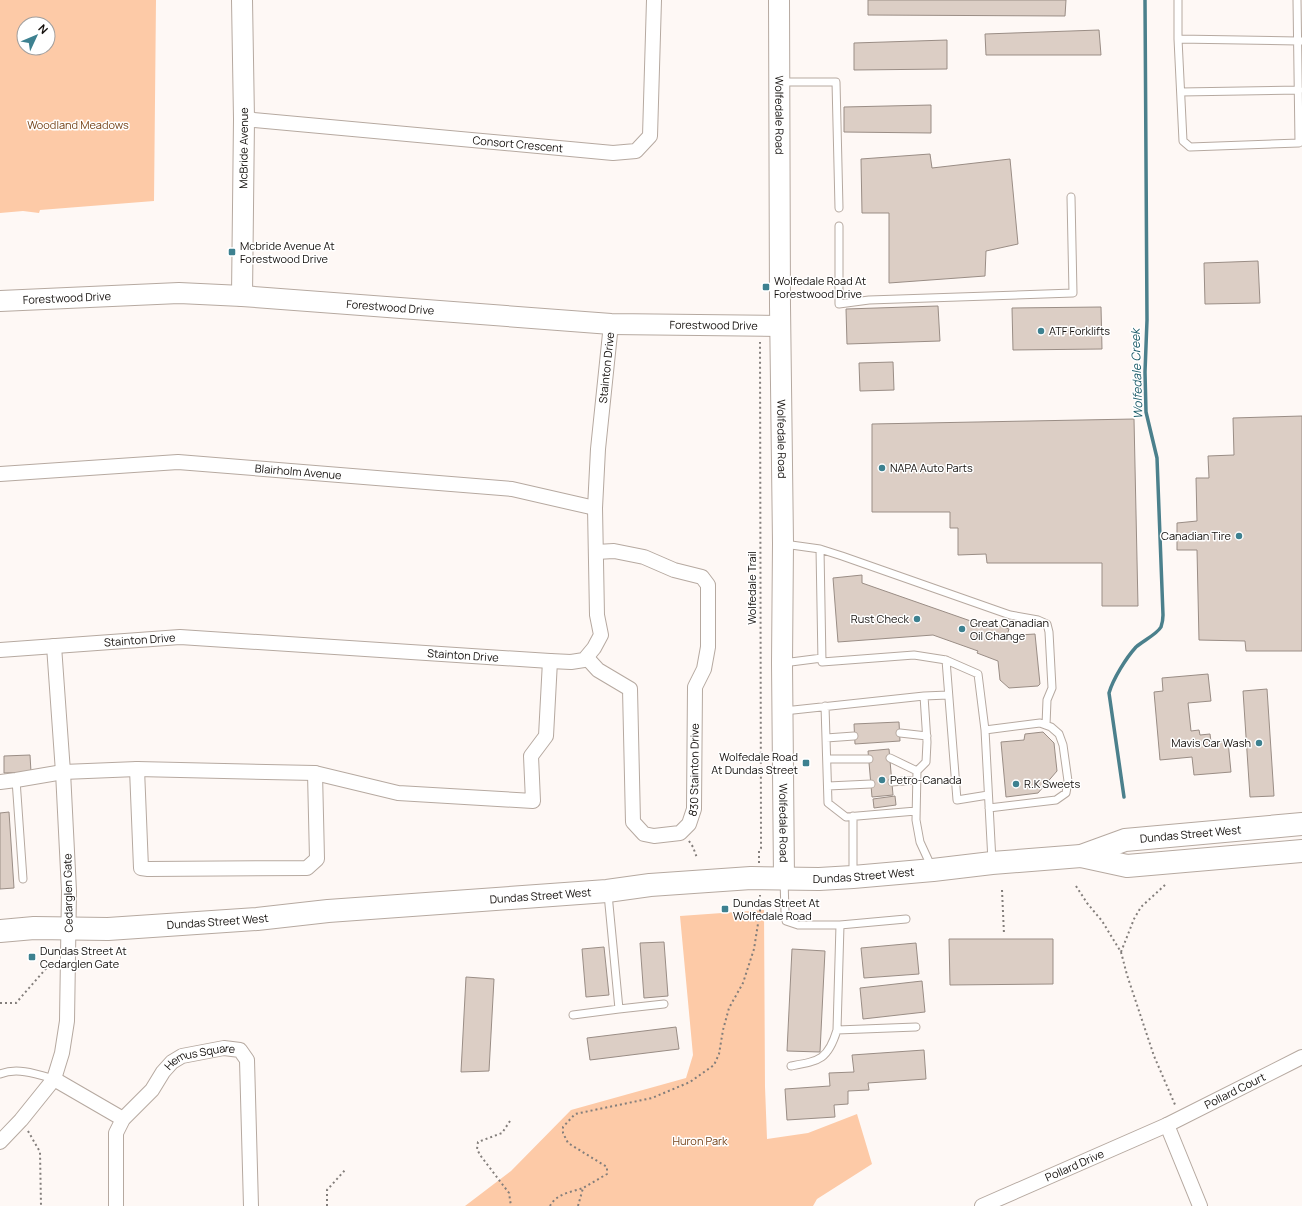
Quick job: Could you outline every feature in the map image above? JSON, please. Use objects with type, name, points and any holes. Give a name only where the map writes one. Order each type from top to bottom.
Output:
[{"type":"main road","name":"Dundas Street West","points":[[0,931],[34,928],[108,929],[242,920],[328,911],[607,891],[751,878],[818,879],[853,877],[1081,856],[1125,840],[1302,824]]},
{"type":"main road","name":"Dundas Street West","points":[[1081,856],[1127,866],[1302,851]]},
{"type":"street","name":"McBride Avenue","points":[[242,0],[244,119],[242,296]]},
{"type":"street","name":"Consort Crescent","points":[[244,119],[613,153],[636,151],[650,136],[654,0]]},
{"type":"street","name":"Wolfedale Road","points":[[779,0],[784,879]]},
{"type":"street","name":"Forestwood Drive","points":[[0,301],[179,293],[242,296],[611,324],[780,326]]},
{"type":"street","name":"Stainton Drive","points":[[0,650],[180,637],[550,661],[571,662],[584,660],[594,648],[601,634],[598,615],[595,508],[598,449],[611,324]]},
{"type":"street","name":"Blairholm Avenue","points":[[0,474],[178,462],[512,489],[595,508]]},
{"type":"street","name":"830 Stainton Drive","points":[[596,552],[614,551],[644,557],[674,570],[702,577],[708,584],[708,647],[704,669],[695,687],[694,809],[689,824],[681,832]]},
{"type":"street","name":"Cedarglen Gate","points":[[0,1142],[21,1120],[54,1079],[62,1053],[67,1021],[69,891],[63,772],[54,646]]},
{"type":"street","points":[[587,658],[598,670],[630,689],[633,822],[644,834],[654,836],[680,834],[681,832]]},
{"type":"street","points":[[0,782],[63,772],[137,769],[315,773],[398,793],[533,801],[531,756],[546,736],[550,661]]},
{"type":"street","points":[[137,769],[141,868],[148,870],[307,868],[317,859],[315,773]]},
{"type":"street","name":"Hemus Square","points":[[116,1206],[116,1133],[123,1119],[152,1090],[163,1072],[172,1062],[182,1056],[224,1048],[240,1050],[248,1060],[251,1206]]},
{"type":"street","name":"Pollard Court","points":[[1167,1125],[1302,1057]]},
{"type":"street","points":[[54,1079],[123,1119]]},
{"type":"street","points":[[1167,1125],[1200,1206]]},
{"type":"street","name":"Pollard Drive","points":[[982,1206],[1167,1125]]},
{"type":"lane","points":[[1178,0],[1178,39],[1183,142],[1190,147],[1299,143],[1300,41],[1297,0]]},
{"type":"lane","points":[[1178,39],[1300,41]]},
{"type":"lane","points":[[779,82],[836,82],[839,208]]},
{"type":"lane","points":[[1181,92],[1299,90]]},
{"type":"lane","points":[[840,226],[839,304],[869,300],[1073,293],[1071,197]]},
{"type":"lane","points":[[783,543],[820,549],[1010,615],[1038,620],[1047,624],[1049,632],[1052,688],[1047,700],[1046,725]]},
{"type":"lane","points":[[820,549],[822,662],[914,654],[946,660],[978,674],[985,730],[992,863]]},
{"type":"lane","points":[[782,663],[822,658]]},
{"type":"lane","points":[[946,660],[957,800],[988,795]]},
{"type":"lane","points":[[783,711],[924,696],[948,695]]},
{"type":"lane","points":[[924,696],[927,736],[926,762],[917,771],[916,820],[920,842],[933,870]]},
{"type":"lane","points":[[825,706],[828,803],[846,817],[916,811]]},
{"type":"lane","points":[[985,730],[1040,724],[1051,727],[1059,734],[1063,745],[1068,781],[1066,793],[1056,800],[989,808]]},
{"type":"lane","points":[[900,733],[927,736]]},
{"type":"lane","points":[[826,738],[854,736]]},
{"type":"lane","points":[[890,758],[917,771]]},
{"type":"lane","points":[[827,759],[868,759]]},
{"type":"lane","points":[[16,780],[23,879]]},
{"type":"lane","points":[[892,782],[916,780]]},
{"type":"lane","points":[[828,786],[870,784]]},
{"type":"lane","points":[[853,816],[853,877]]},
{"type":"lane","points":[[784,879],[786,921],[798,925],[840,925],[906,919]]},
{"type":"lane","points":[[607,891],[619,1009]]},
{"type":"lane","points":[[791,1066],[813,1062],[825,1056],[834,1042],[837,1030],[840,925]]},
{"type":"lane","points":[[572,1015],[664,1004]]},
{"type":"lane","points":[[837,1030],[916,1027]]},
{"type":"lane","points":[[0,1074],[5,1072],[30,1072],[54,1079]]},
{"type":"path","name":"Wolfedale Trail","points":[[759,850],[762,843],[760,326]]},
{"type":"path","points":[[681,832],[693,846],[697,858]]},
{"type":"path","points":[[1121,952],[1134,919],[1141,907],[1151,896],[1166,884]]},
{"type":"path","points":[[1076,886],[1087,903],[1102,921],[1121,952],[1127,975],[1154,1056],[1180,1118]]},
{"type":"path","points":[[1002,890],[1004,934]]},
{"type":"path","points":[[550,1206],[551,1203],[560,1196],[583,1188],[607,1174],[607,1166],[568,1143],[563,1133],[563,1127],[575,1114],[652,1098],[690,1082],[714,1065],[719,1054],[729,1008],[743,983],[754,949],[760,906]]},
{"type":"path","points":[[0,1003],[16,1003],[50,964]]},
{"type":"path","points":[[21,1120],[40,1152],[41,1206]]},
{"type":"path","points":[[510,1121],[502,1132],[478,1142],[477,1149],[509,1193],[511,1206]]},
{"type":"path","points":[[326,1206],[328,1190],[346,1169]]},
{"type":"path","points":[[578,1206],[583,1188]]},
{"type":"green space","name":"Woodland Meadows","points":[[0,0],[156,0],[154,201],[40,210],[39,213],[23,211],[0,213]]},
{"type":"green space","name":"Huron Park","points":[[764,910],[765,1087],[767,1139],[808,1133],[857,1114],[872,1164],[817,1199],[813,1206],[465,1206],[511,1171],[571,1110],[686,1078],[693,1055],[680,916]]},
{"type":"building","points":[[868,0],[1066,0],[1065,16],[868,15]]},
{"type":"building","points":[[1099,30],[1101,55],[986,55],[985,34]]},
{"type":"building","points":[[947,40],[947,69],[854,70],[854,43]]},
{"type":"building","points":[[931,105],[931,133],[844,132],[844,107]]},
{"type":"building","points":[[930,154],[932,168],[1010,159],[1018,244],[986,251],[985,276],[889,283],[889,213],[862,213],[861,159]]},
{"type":"building","points":[[1258,261],[1260,303],[1205,304],[1204,263]]},
{"type":"building","points":[[938,306],[940,341],[847,344],[846,309]]},
{"type":"building","points":[[1101,307],[1102,349],[1013,350],[1012,308]]},
{"type":"building","points":[[893,362],[894,390],[860,391],[859,363]]},
{"type":"building","name":"Canadian Tire","points":[[1302,416],[1302,651],[1246,651],[1245,641],[1199,640],[1197,550],[1177,550],[1177,523],[1197,521],[1196,478],[1209,478],[1208,456],[1234,455],[1233,418]]},
{"type":"building","points":[[1134,419],[1138,606],[1102,606],[1102,563],[987,563],[986,554],[958,555],[958,528],[950,528],[950,512],[872,512],[872,424]]},
{"type":"building","points":[[862,575],[862,583],[985,626],[987,622],[1009,629],[1007,635],[1019,639],[1019,635],[1035,634],[1040,684],[1038,686],[1009,688],[1000,680],[998,661],[977,653],[978,651],[933,635],[838,642],[833,578]]},
{"type":"building","points":[[1208,674],[1211,701],[1188,703],[1191,731],[1199,730],[1200,735],[1210,734],[1211,742],[1228,741],[1231,772],[1194,775],[1192,757],[1160,760],[1154,692],[1163,691],[1162,678]]},
{"type":"building","name":"Mavis Car Wash","points":[[1267,689],[1274,796],[1250,797],[1243,691]]},
{"type":"building","points":[[899,722],[900,741],[855,744],[854,724]]},
{"type":"building","points":[[1043,732],[1054,743],[1057,771],[1038,793],[1006,797],[1001,742],[1024,740],[1025,734]]},
{"type":"building","points":[[889,749],[893,795],[872,797],[868,751]]},
{"type":"building","points":[[30,755],[31,772],[4,773],[4,756]]},
{"type":"building","points":[[895,796],[896,805],[874,808],[873,799]]},
{"type":"building","points":[[9,812],[14,888],[0,889],[0,813]]},
{"type":"building","points":[[949,939],[1053,939],[1053,984],[950,985]]},
{"type":"building","points":[[664,942],[668,996],[644,998],[640,943]]},
{"type":"building","points":[[916,943],[919,974],[864,978],[861,948]]},
{"type":"building","points":[[604,947],[609,995],[586,997],[582,949]]},
{"type":"building","points":[[792,949],[825,951],[820,1052],[787,1051]]},
{"type":"building","points":[[466,977],[494,979],[489,1071],[461,1072]]},
{"type":"building","points":[[922,981],[925,1012],[863,1019],[860,988]]},
{"type":"building","points":[[676,1027],[679,1049],[590,1060],[587,1038]]},
{"type":"building","points":[[924,1050],[926,1079],[868,1083],[869,1090],[848,1091],[848,1104],[834,1105],[835,1117],[787,1120],[785,1089],[830,1086],[829,1073],[854,1072],[852,1055]]},
{"type":"waterway","name":"Wolfedale Creek","points":[[1124,797],[1109,693],[1117,675],[1132,652],[1161,627],[1163,615],[1157,458],[1146,412],[1145,372],[1147,320],[1145,0]]},
{"type":"place","name":"Mcbride Avenue At Forestwood Drive","points":[[232,252]]},
{"type":"place","name":"Wolfedale Road At Forestwood Drive","points":[[766,287]]},
{"type":"place","name":"ATF Forklifts","points":[[1041,331]]},
{"type":"place","name":"NAPA Auto Parts","points":[[882,468]]},
{"type":"place","name":"Canadian Tire","points":[[1239,536]]},
{"type":"place","name":"Rust Check","points":[[917,619]]},
{"type":"place","name":"Great Canadian Oil Change","points":[[962,629]]},
{"type":"place","name":"Mavis Car Wash","points":[[1259,743]]},
{"type":"place","name":"Wolfedale Road At Dundas Street","points":[[806,763]]},
{"type":"place","name":"Petro-Canada","points":[[882,780]]},
{"type":"place","name":"R.K Sweets","points":[[1016,784]]},
{"type":"place","name":"Dundas Street At Wolfedale Road","points":[[725,909]]},
{"type":"place","name":"Dundas Street At Cedarglen Gate","points":[[32,957]]}]
